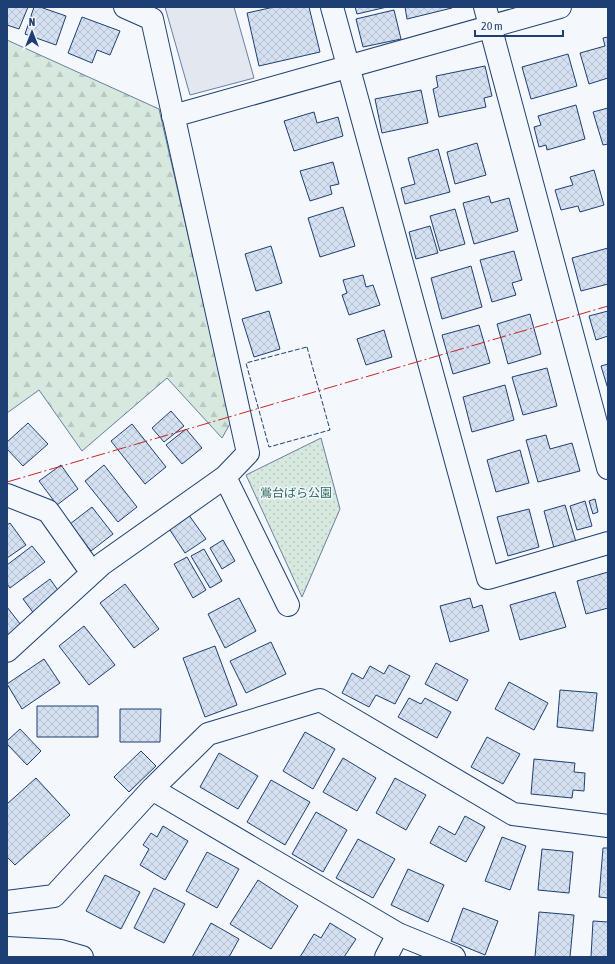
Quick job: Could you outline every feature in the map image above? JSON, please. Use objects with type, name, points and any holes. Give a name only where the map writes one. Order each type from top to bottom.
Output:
[{"type":"street","points":[[7,651],[92,573],[225,477],[248,453],[152,19],[125,7]]},
{"type":"street","points":[[332,7],[347,67],[488,578],[608,543]]},
{"type":"street","points":[[173,116],[347,67],[488,17],[560,7]]},
{"type":"street","points":[[488,17],[608,468]]},
{"type":"street","points":[[225,477],[288,605]]},
{"type":"street","points":[[7,495],[48,510],[92,573]]},
{"type":"street","points":[[7,902],[54,896],[152,789],[208,734],[320,700],[513,814],[608,826]]},
{"type":"street","points":[[152,789],[398,934],[454,957]]},
{"type":"street","points":[[386,957],[398,934]]},
{"type":"street","points":[[7,948],[61,951],[82,957]]},
{"type":"green space","points":[[7,40],[159,109],[231,422],[222,438],[167,378],[82,451],[39,390],[7,413]]},
{"type":"green space","name":"鴬台ばら公園","points":[[321,438],[340,509],[302,597],[246,475]]},
{"type":"shaded area","points":[[165,7],[234,7],[254,78],[190,95]]},
{"type":"building","points":[[7,7],[28,7],[19,29],[7,25]]},
{"type":"building","points":[[34,7],[40,7],[66,16],[56,45],[25,34]]},
{"type":"building","points":[[274,7],[309,7],[320,52],[259,66],[247,13]]},
{"type":"building","points":[[355,7],[387,7],[357,14]]},
{"type":"building","points":[[405,7],[451,7],[452,8],[407,19]]},
{"type":"building","points":[[394,10],[401,39],[363,47],[356,19]]},
{"type":"building","points":[[82,17],[120,31],[110,55],[97,50],[92,63],[68,53]]},
{"type":"building","points":[[608,37],[608,78],[589,84],[580,53],[605,46],[603,38]]},
{"type":"building","points":[[568,54],[577,86],[531,99],[522,67]]},
{"type":"building","points":[[485,66],[492,96],[484,98],[486,107],[439,117],[433,89],[438,87],[436,76]]},
{"type":"building","points":[[421,90],[428,123],[382,133],[375,99]]},
{"type":"building","points":[[576,105],[585,139],[547,150],[546,145],[539,147],[534,127],[541,125],[538,116]]},
{"type":"building","points":[[608,108],[608,144],[603,145],[593,112]]},
{"type":"building","points":[[314,112],[317,123],[338,117],[343,136],[294,151],[284,121]]},
{"type":"building","points":[[477,143],[486,175],[455,184],[447,152]]},
{"type":"building","points":[[438,149],[450,192],[405,204],[401,188],[415,184],[408,158]]},
{"type":"building","points":[[333,162],[339,184],[330,186],[332,194],[310,201],[300,171]]},
{"type":"building","points":[[594,170],[604,205],[580,212],[578,206],[561,210],[555,190],[573,185],[570,177]]},
{"type":"building","points":[[489,196],[491,203],[509,198],[518,231],[474,244],[463,203]]},
{"type":"building","points":[[343,207],[355,246],[320,257],[308,218]]},
{"type":"building","points":[[455,209],[465,244],[440,251],[430,216]]},
{"type":"building","points":[[430,226],[438,253],[416,259],[409,232]]},
{"type":"building","points":[[271,246],[282,283],[256,291],[245,254]]},
{"type":"building","points":[[608,248],[608,284],[581,291],[572,258]]},
{"type":"building","points":[[514,251],[522,280],[512,283],[516,295],[492,302],[480,260]]},
{"type":"building","points":[[471,266],[482,307],[442,319],[431,278]]},
{"type":"building","points":[[363,275],[366,287],[373,285],[380,305],[349,315],[342,295],[347,293],[343,280]]},
{"type":"building","points":[[269,311],[280,349],[254,357],[242,319]]},
{"type":"building","points":[[608,311],[608,336],[596,340],[589,316]]},
{"type":"building","points":[[530,314],[541,354],[508,364],[497,324]]},
{"type":"building","points":[[479,325],[490,363],[453,374],[442,335]]},
{"type":"building","points":[[384,330],[392,357],[366,365],[357,339]]},
{"type":"building","points":[[608,364],[608,389],[601,366]]},
{"type":"building","points":[[547,368],[557,406],[523,415],[512,377]]},
{"type":"building","points":[[505,385],[514,420],[472,432],[463,397]]},
{"type":"building","points":[[171,411],[184,426],[164,442],[152,428]]},
{"type":"building","points":[[28,423],[48,444],[23,466],[7,449],[7,442]]},
{"type":"building","points":[[132,424],[166,467],[145,484],[111,441]]},
{"type":"building","points":[[186,429],[202,448],[182,464],[166,445]]},
{"type":"building","points":[[546,435],[550,449],[572,443],[580,471],[538,482],[526,440]]},
{"type":"building","points":[[520,450],[529,483],[496,492],[487,460]]},
{"type":"building","points":[[61,465],[78,489],[57,505],[39,481]]},
{"type":"building","points":[[104,465],[137,507],[118,522],[85,481]]},
{"type":"building","points":[[595,499],[598,512],[593,514],[589,501]]},
{"type":"building","points":[[585,501],[592,526],[577,530],[570,506]]},
{"type":"building","points":[[565,505],[576,542],[554,548],[544,511]]},
{"type":"building","points":[[92,507],[113,534],[91,551],[70,524]]},
{"type":"building","points":[[529,509],[539,547],[508,556],[497,517]]},
{"type":"building","points":[[186,511],[206,539],[185,553],[166,524]]},
{"type":"building","points":[[10,523],[26,545],[7,558],[7,525]]},
{"type":"building","points":[[223,540],[235,561],[222,569],[210,548]]},
{"type":"building","points":[[32,546],[45,562],[10,588],[7,584],[7,565]]},
{"type":"building","points":[[204,549],[222,581],[210,588],[191,556]]},
{"type":"building","points":[[187,557],[206,590],[193,598],[174,564]]},
{"type":"building","points":[[608,572],[608,608],[586,614],[577,581]]},
{"type":"building","points":[[50,579],[62,596],[35,615],[23,599]]},
{"type":"building","points":[[125,584],[159,629],[134,648],[100,603]]},
{"type":"building","points":[[555,592],[566,627],[520,640],[510,605]]},
{"type":"building","points":[[239,598],[256,631],[225,648],[208,614]]},
{"type":"building","points":[[470,598],[473,608],[482,605],[489,631],[450,642],[440,606]]},
{"type":"building","points":[[7,607],[24,629],[7,642]]},
{"type":"building","points":[[84,626],[115,665],[89,685],[59,646]]},
{"type":"building","points":[[271,642],[286,674],[246,693],[230,661]]},
{"type":"building","points":[[215,646],[237,705],[205,717],[183,658]]},
{"type":"building","points":[[44,659],[60,683],[22,709],[7,684]]},
{"type":"building","points":[[436,663],[468,680],[457,701],[425,684]]},
{"type":"building","points":[[389,665],[410,676],[395,704],[376,695],[369,707],[342,693],[352,673],[363,679],[370,666],[384,674]]},
{"type":"building","points":[[509,682],[548,703],[534,730],[495,709]]},
{"type":"building","points":[[560,690],[597,693],[593,731],[557,727]]},
{"type":"building","points":[[409,698],[421,704],[425,698],[451,712],[437,738],[398,717]]},
{"type":"building","points":[[37,706],[98,706],[98,737],[37,737]]},
{"type":"building","points":[[120,709],[161,709],[160,742],[120,742]]},
{"type":"building","points":[[20,729],[41,751],[27,765],[7,744],[7,741]]},
{"type":"building","points":[[305,732],[335,749],[313,789],[283,771]]},
{"type":"building","points":[[487,737],[520,754],[503,784],[471,767]]},
{"type":"building","points":[[141,751],[156,766],[129,792],[114,777]]},
{"type":"building","points":[[219,753],[258,776],[238,809],[200,787]]},
{"type":"building","points":[[343,758],[376,778],[357,811],[323,792]]},
{"type":"building","points":[[534,759],[575,763],[574,772],[585,773],[584,791],[573,790],[572,798],[531,794]]},
{"type":"building","points":[[36,778],[70,815],[15,865],[7,857],[7,804]]},
{"type":"building","points":[[395,778],[426,795],[406,830],[376,813]]},
{"type":"building","points":[[271,780],[310,802],[285,845],[247,822]]},
{"type":"building","points":[[316,812],[347,830],[323,872],[292,854]]},
{"type":"building","points":[[465,816],[485,827],[466,862],[430,843],[439,826],[455,835]]},
{"type":"building","points":[[163,826],[188,841],[165,880],[140,865],[149,849],[143,845],[151,833],[157,837]]},
{"type":"building","points":[[502,837],[526,846],[510,890],[485,881]]},
{"type":"building","points":[[358,839],[395,859],[373,898],[336,878]]},
{"type":"building","points":[[603,848],[608,848],[608,898],[599,897]]},
{"type":"building","points":[[542,849],[573,852],[569,893],[538,890]]},
{"type":"building","points":[[207,852],[239,869],[217,908],[186,891]]},
{"type":"building","points":[[408,869],[444,885],[428,922],[391,905]]},
{"type":"building","points":[[105,875],[140,892],[121,929],[86,911]]},
{"type":"building","points":[[258,880],[298,906],[271,949],[230,924]]},
{"type":"building","points":[[154,888],[185,904],[164,943],[134,928]]},
{"type":"building","points":[[463,908],[498,921],[485,955],[451,941]]},
{"type":"building","points":[[539,912],[574,915],[570,957],[535,957]]},
{"type":"building","points":[[593,921],[608,922],[608,957],[591,957]]},
{"type":"building","points":[[211,923],[239,939],[229,957],[192,957]]},
{"type":"building","points":[[330,923],[356,939],[344,957],[300,957],[314,934],[321,938]]},
{"type":"fence","points":[[307,347],[330,430],[269,447],[246,363],[307,347]]},
{"type":"power","points":[[7,482],[608,306]]}]
